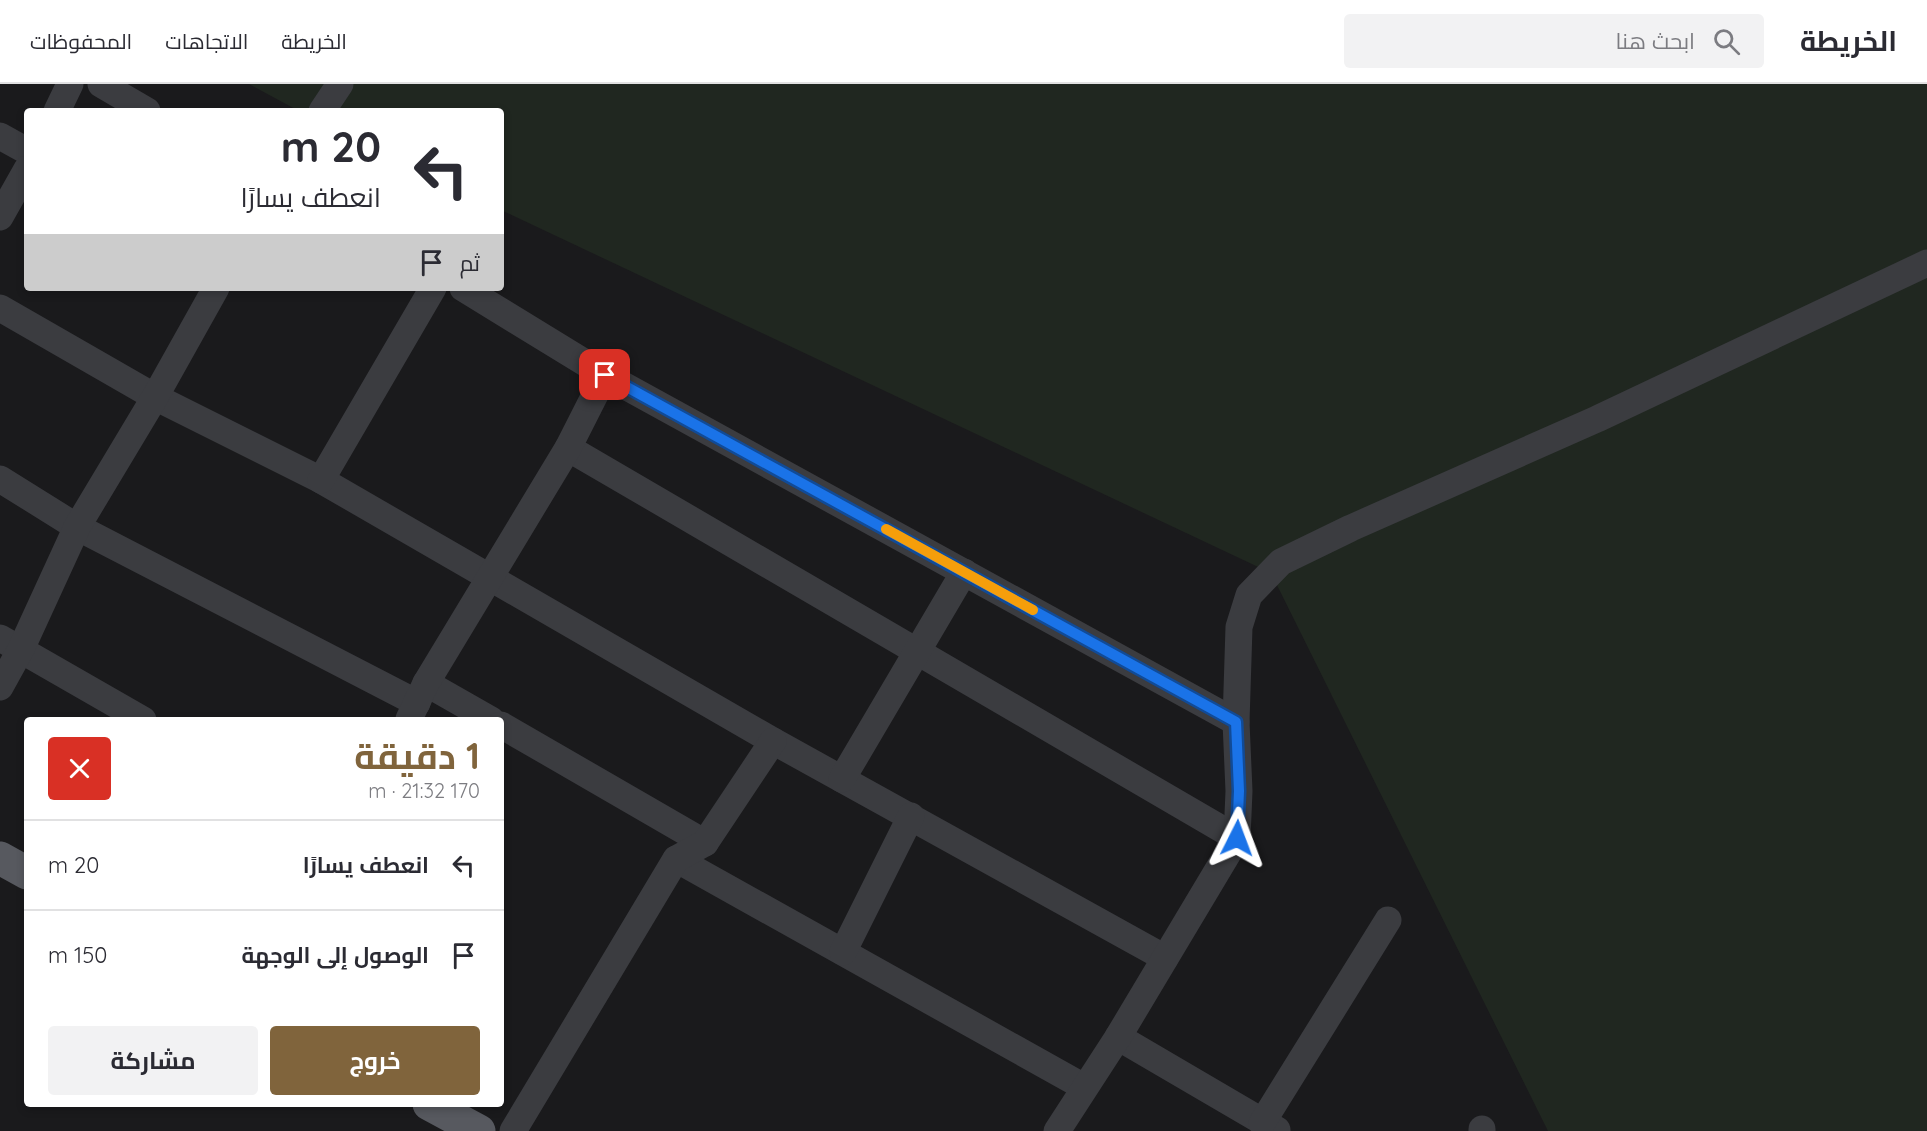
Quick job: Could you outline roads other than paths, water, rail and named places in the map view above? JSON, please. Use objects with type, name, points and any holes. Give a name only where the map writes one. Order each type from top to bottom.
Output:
[{"type":"main road","points":[[0,858],[24,871]]},
{"type":"main road","points":[[435,1107],[479,1131]]},
{"type":"street","points":[[58,108],[70,84]]},
{"type":"street","points":[[101,84],[142,108]]},
{"type":"street","points":[[324,108],[340,84]]},
{"type":"street","points":[[0,136],[24,149]]},
{"type":"street","points":[[0,217],[24,174]]},
{"type":"street","points":[[1057,1131],[1118,1037],[1237,838],[1239,791],[1236,722],[1239,627],[1249,595],[1281,562],[1351,528],[1597,419],[1927,263]]},
{"type":"street","points":[[0,687],[11,643],[214,291]]},
{"type":"street","points":[[321,480],[432,291]]},
{"type":"street","points":[[468,291],[605,375],[1236,722]]},
{"type":"street","points":[[0,308],[155,397],[321,480],[773,741],[1165,958]]},
{"type":"street","points":[[417,702],[568,448],[605,375]]},
{"type":"street","points":[[568,448],[1237,838]]},
{"type":"street","points":[[0,479],[77,527],[417,702],[480,717]]},
{"type":"street","points":[[842,779],[964,572]]},
{"type":"street","points":[[11,643],[138,717]]},
{"type":"street","points":[[504,727],[705,843]]},
{"type":"street","points":[[513,1131],[676,859],[705,843],[773,741]]},
{"type":"street","points":[[843,952],[911,816]]},
{"type":"street","points":[[676,859],[1084,1087]]},
{"type":"street","points":[[1118,1037],[1270,1127],[1388,920]]}]
